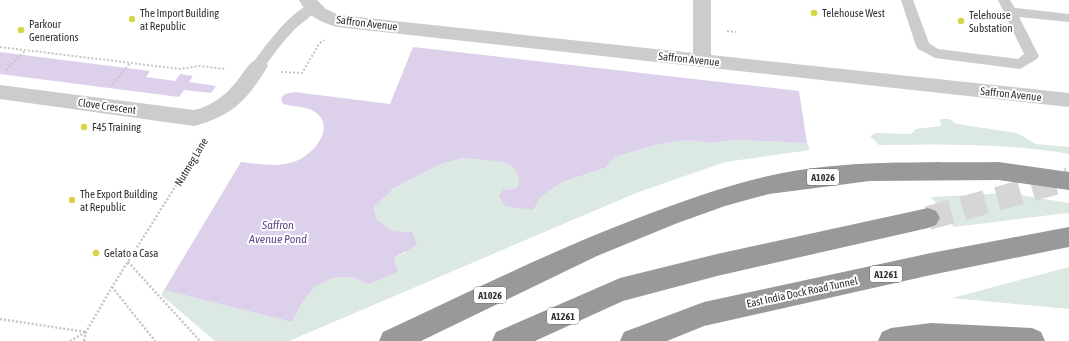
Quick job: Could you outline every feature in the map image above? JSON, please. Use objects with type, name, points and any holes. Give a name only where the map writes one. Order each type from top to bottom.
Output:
[{"type":"highway","name":"A1026","points":[[392,341],[588,248],[703,204],[768,185],[870,172],[998,171],[1069,181]]},
{"type":"highway","name":"A1261","points":[[505,341],[620,290],[717,265],[928,218]]},
{"type":"highway","name":"East India Dock Road Tunnel","points":[[633,341],[704,314],[931,264],[1069,237]]},
{"type":"highway","points":[[891,341],[931,336],[1032,341]]},
{"type":"street","points":[[702,0],[702,61]]},
{"type":"street","name":"Saffron Avenue","points":[[310,4],[328,18],[337,21],[702,61],[795,69],[1069,100]]},
{"type":"street","points":[[214,113],[224,108],[232,100],[258,66]]},
{"type":"street","name":"Clove Crescent","points":[[0,92],[194,118],[214,113]]},
{"type":"lane","points":[[908,0],[923,46],[929,50],[935,53],[1020,64],[1032,56],[1007,6]]},
{"type":"lane","points":[[258,66],[281,35],[310,4]]},
{"type":"lane","points":[[1007,6],[1069,18]]},
{"type":"path","points":[[278,72],[302,73],[319,44],[325,39]]},
{"type":"path","points":[[0,47],[180,69],[199,66],[232,70]]},
{"type":"path","points":[[5,72],[26,50]]},
{"type":"path","points":[[112,85],[130,63]]},
{"type":"path","name":"Nutmeg Lane","points":[[84,341],[86,332],[112,287],[206,138],[214,113]]},
{"type":"path","points":[[128,262],[200,341]]},
{"type":"path","points":[[112,287],[155,341]]},
{"type":"path","points":[[0,319],[86,332]]},
{"type":"path","points":[[70,341],[86,332]]},
{"type":"shaded area","points":[[940,119],[949,119],[957,124],[1017,133],[1036,144],[1069,147],[1069,154],[1045,150],[998,146],[879,145],[870,136],[876,133],[911,134],[916,129],[941,126]]},
{"type":"shaded area","points":[[687,140],[708,143],[736,140],[807,143],[810,150],[725,162],[636,193],[289,341],[215,341],[161,295],[164,290],[292,322],[302,303],[314,287],[332,278],[352,277],[368,284],[394,258],[405,253],[412,232],[393,231],[377,220],[374,207],[394,188],[441,164],[464,158],[503,162],[513,167],[519,176],[519,186],[513,189],[504,190],[540,198],[565,181],[605,168],[615,157],[656,145]]},
{"type":"shaded area","points":[[1009,193],[1069,203],[1069,215],[1067,213],[954,227],[931,197]]},
{"type":"shaded area","points":[[1069,267],[1069,309],[952,298]]},
{"type":"water","name":"Saffron Avenue Pond","points":[[413,47],[799,91],[807,143],[736,140],[708,143],[687,140],[656,145],[615,157],[605,168],[565,181],[540,198],[533,210],[505,206],[499,196],[503,190],[513,189],[519,186],[519,176],[513,167],[503,162],[464,158],[441,164],[394,188],[374,207],[377,220],[393,231],[412,232],[417,245],[394,258],[398,272],[368,284],[352,277],[332,278],[314,287],[302,303],[292,322],[164,290],[241,162],[269,165],[289,163],[303,158],[320,140],[324,125],[321,118],[315,112],[308,109],[283,104],[281,98],[285,94],[294,92],[390,104]]},
{"type":"water","points":[[0,52],[150,71],[146,77],[175,81],[180,74],[193,76],[189,82],[216,86],[211,93],[184,90],[179,97],[0,74]]},
{"type":"tunnel","points":[[928,218],[1069,179]]},
{"type":"place","name":"Telehouse West","points":[[814,13]]},
{"type":"place","name":"The Import Building at Republic","points":[[132,19]]},
{"type":"place","name":"Telehouse Substation","points":[[961,21]]},
{"type":"place","name":"Parkour Generations","points":[[21,30]]},
{"type":"place","name":"F45 Training","points":[[84,127]]},
{"type":"place","name":"The Export Building at Republic","points":[[72,200]]},
{"type":"place","name":"Gelato a Casa","points":[[96,253]]}]
